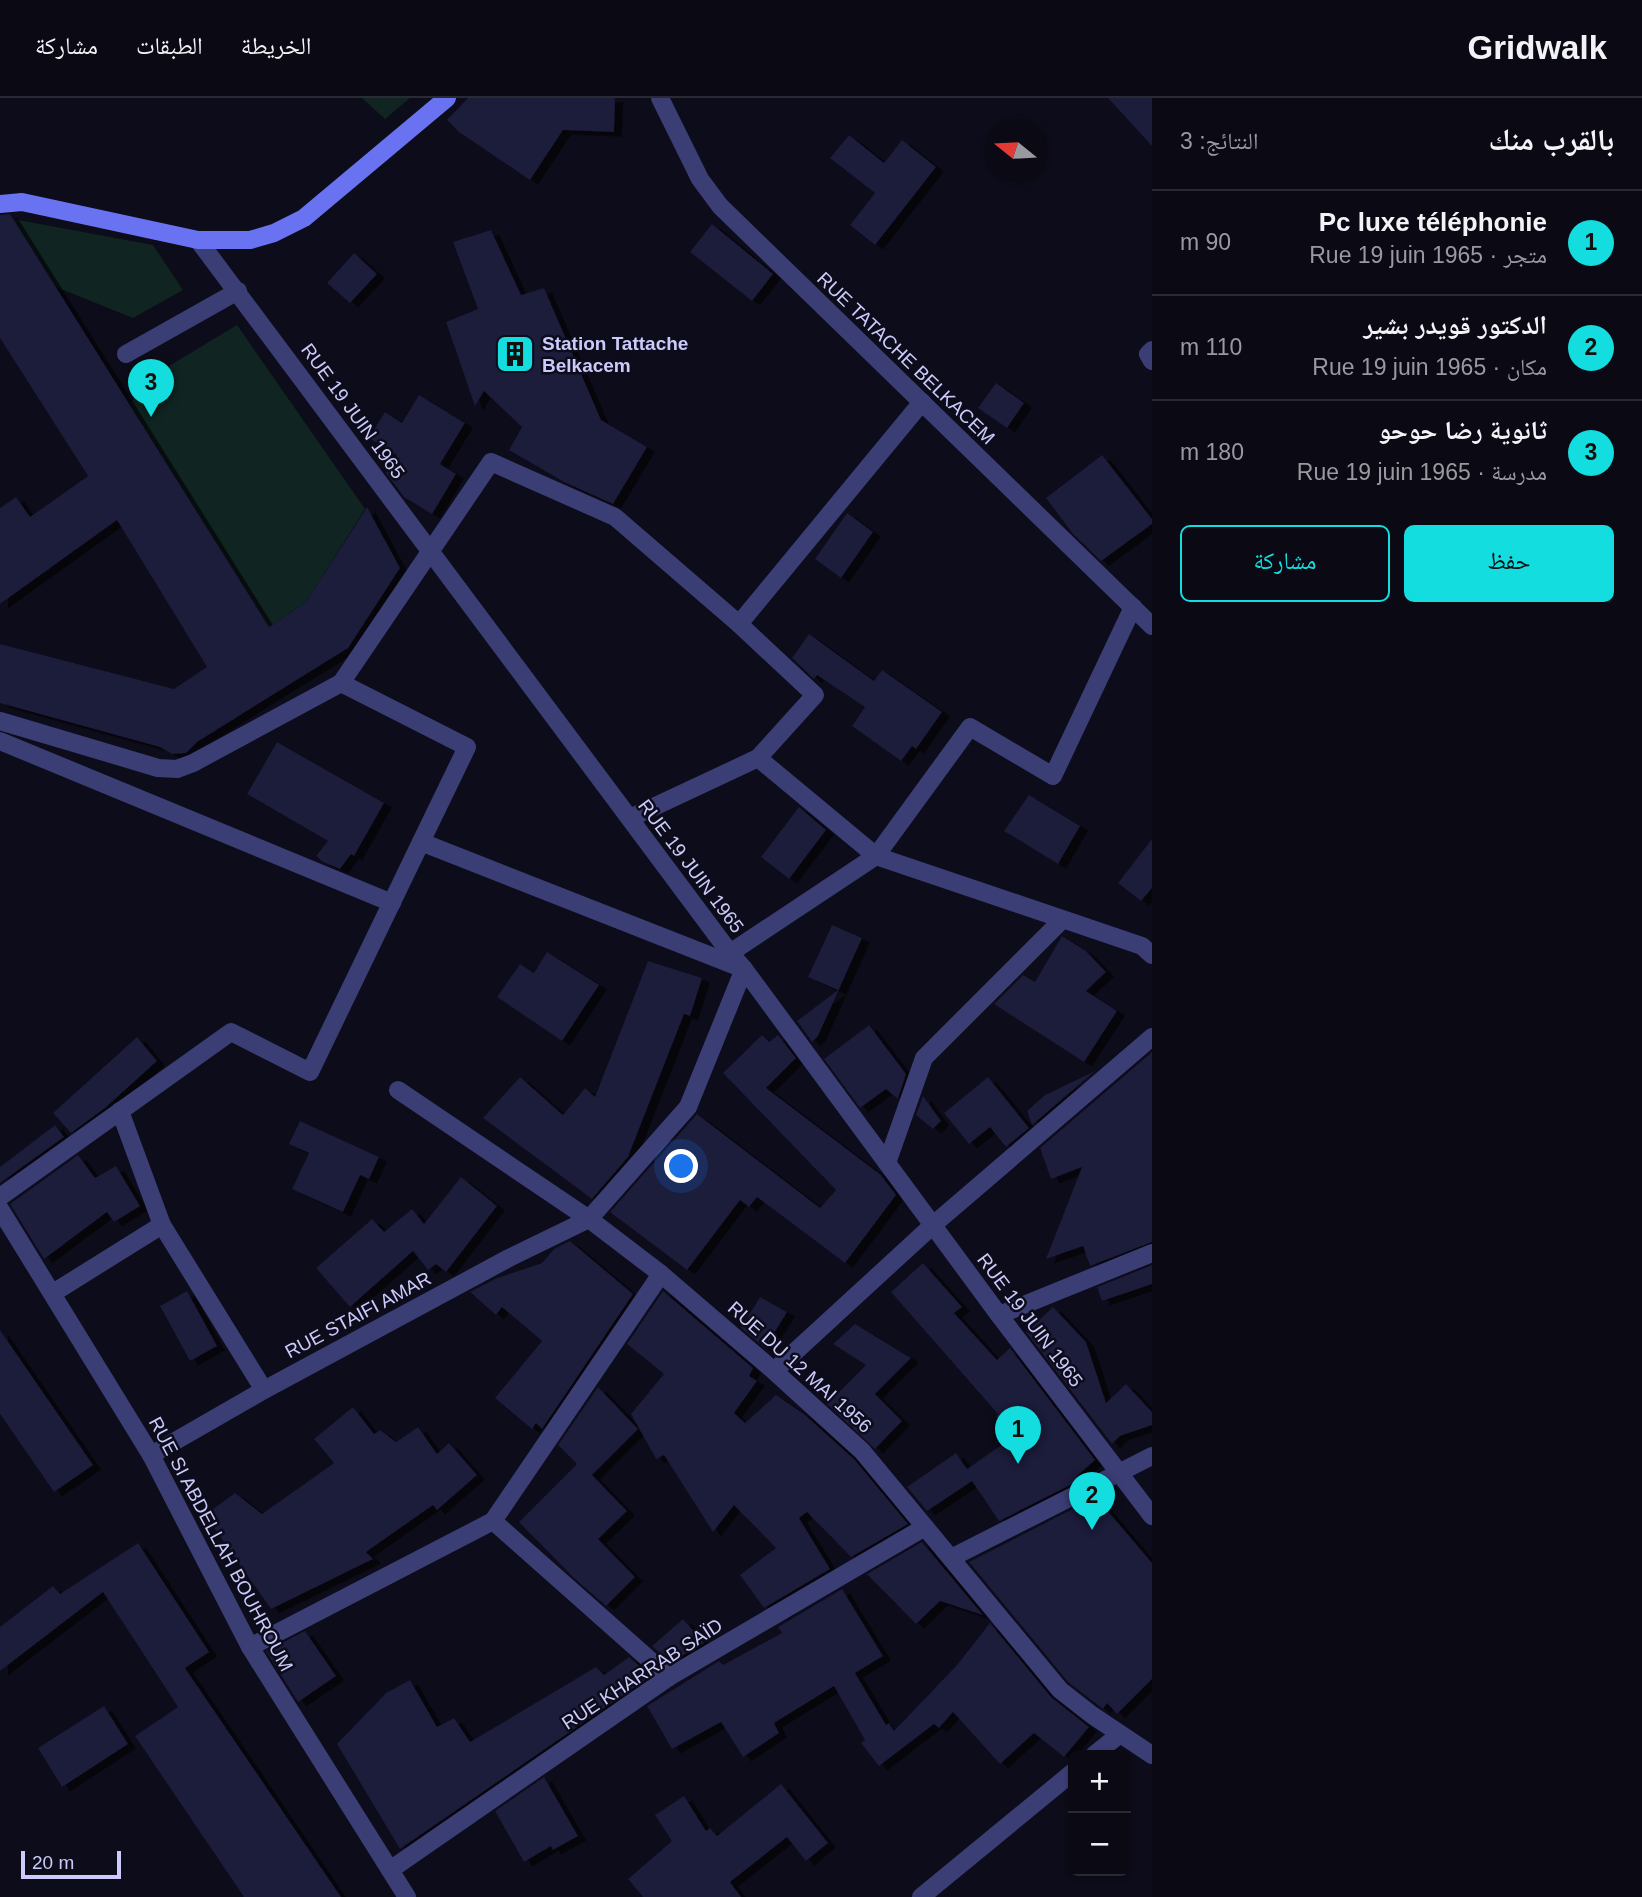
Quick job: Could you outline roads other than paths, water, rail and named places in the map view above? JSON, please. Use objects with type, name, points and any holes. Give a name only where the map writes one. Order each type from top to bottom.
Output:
[{"type":"main road","points":[[0,204],[22,202],[198,240],[250,240],[274,233],[304,218],[447,98]]},
{"type":"street","name":"RUE TATACHE BELKACEM","points":[[660,98],[699,179],[719,206],[1152,625]]},
{"type":"street","name":"RUE 19 JUIN 1965","points":[[198,240],[744,969],[999,1315],[1152,1516]]},
{"type":"street","points":[[126,354],[238,291]]},
{"type":"street","points":[[1152,350],[1148,354],[1152,361]]},
{"type":"street","points":[[739,624],[922,402]]},
{"type":"street","points":[[0,721],[158,768],[177,769],[341,683],[491,462],[615,517],[739,624],[815,695],[758,758],[629,818]]},
{"type":"street","points":[[730,953],[876,856],[970,727],[1053,776],[1133,607]]},
{"type":"street","points":[[0,1197],[231,1032],[310,1072],[467,747],[341,683]]},
{"type":"street","points":[[0,741],[392,904]]},
{"type":"street","points":[[758,758],[876,856],[1142,946],[1152,956]]},
{"type":"street","points":[[421,842],[744,969],[688,1107],[589,1219]]},
{"type":"street","points":[[887,1163],[924,1058],[1062,920]]},
{"type":"street","points":[[774,1371],[933,1224],[1152,1037]]},
{"type":"street","name":"RUE DU 12 MAI 1956","points":[[398,1090],[589,1219],[661,1274],[774,1371],[862,1451],[1060,1690],[1091,1715],[1152,1755]]},
{"type":"street","points":[[120,1111],[162,1225],[264,1390]]},
{"type":"street","name":"RUE SI ABDELLAH BOUHROUM","points":[[0,1209],[151,1455],[250,1647],[407,1897]]},
{"type":"street","name":"RUE STAIFI AMAR","points":[[151,1455],[264,1390],[509,1258],[589,1219]]},
{"type":"street","points":[[53,1293],[162,1225]]},
{"type":"street","points":[[999,1315],[1152,1253]]},
{"type":"street","points":[[250,1647],[493,1521],[661,1274]]},
{"type":"street","points":[[951,1558],[1152,1456]]},
{"type":"street","points":[[493,1521],[669,1677]]},
{"type":"street","name":"RUE KHARRAB SAÏD","points":[[390,1870],[669,1677],[925,1527]]},
{"type":"street","points":[[1100,1750],[1120,1734]]},
{"type":"street","points":[[921,1897],[1068,1776]]},
{"type":"place","name":"Station Tattache Belkacem","points":[[515,354]]},
{"type":"place","name":"ثانوية رضا حوحو","points":[[151,417]]},
{"type":"place","name":"Pc luxe téléphonie","points":[[1018,1464]]},
{"type":"place","name":"الدكتور قويدر بشير","points":[[1092,1530]]}]
